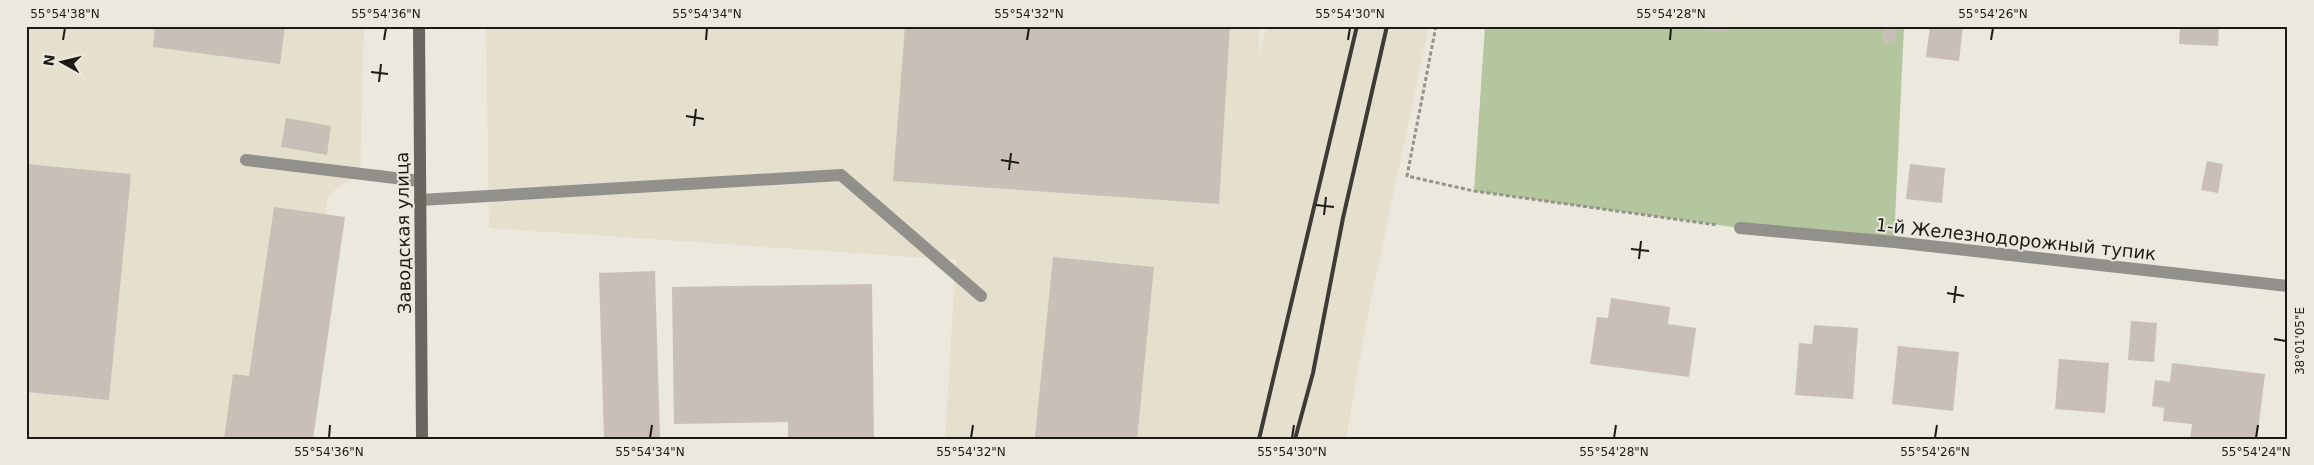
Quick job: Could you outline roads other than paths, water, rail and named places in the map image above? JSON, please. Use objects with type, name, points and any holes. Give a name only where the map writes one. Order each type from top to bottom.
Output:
[{"type":"main road","name":"Заводская улица","points":[[419,26],[422,439]]},
{"type":"street","points":[[246,160],[420,181]]},
{"type":"street","points":[[420,200],[841,175],[981,296]]},
{"type":"street","name":"1-й Железнодорожный тупик","points":[[1740,228],[2288,286]]},
{"type":"railway","points":[[1259,439],[1357,26]]},
{"type":"railway","points":[[1295,439],[1313,373],[1343,218],[1387,26]]}]
